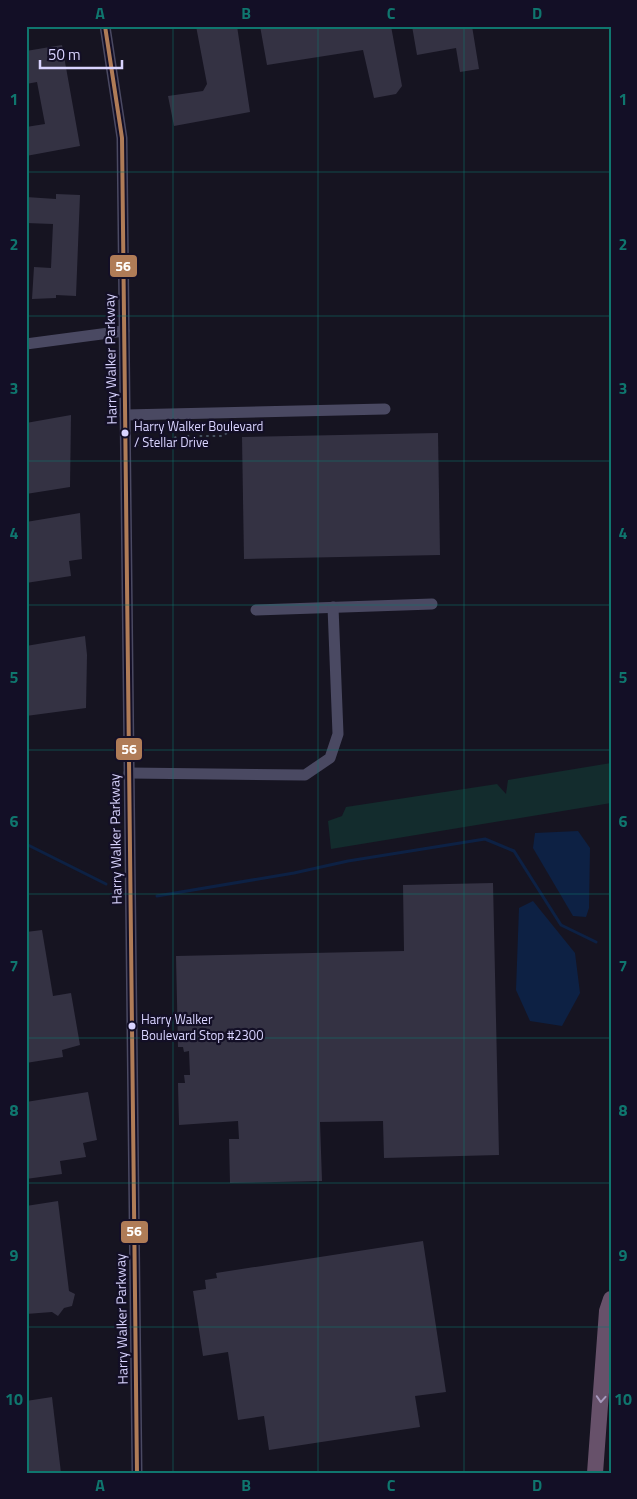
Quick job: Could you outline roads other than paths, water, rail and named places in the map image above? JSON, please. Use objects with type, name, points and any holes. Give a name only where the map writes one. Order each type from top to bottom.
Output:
[{"type":"highway","points":[[595,1473],[607,1310],[611,1299]]},
{"type":"street","name":"Harry Walker Parkway","points":[[105,26],[122,138],[137,1473]]},
{"type":"street","points":[[26,344],[124,330]]},
{"type":"street","points":[[125,415],[385,409]]},
{"type":"street","points":[[256,610],[432,604]]},
{"type":"street","points":[[129,773],[305,775],[330,758],[338,734],[334,607]]},
{"type":"water","points":[[578,831],[590,848],[589,908],[586,917],[573,916],[533,848],[535,833]]},
{"type":"water","points":[[533,901],[575,953],[580,993],[562,1026],[530,1021],[516,990],[519,908]]},
{"type":"waterway","points":[[157,896],[294,873],[348,861],[485,839],[514,851],[561,925],[596,942]]},
{"type":"waterway","points":[[26,844],[106,884]]},
{"type":"place","name":"Harry Walker Boulevard / Stellar Drive","points":[[125,433]]},
{"type":"place","name":"Harry Walker Boulevard Stop #2300","points":[[132,1026]]}]
